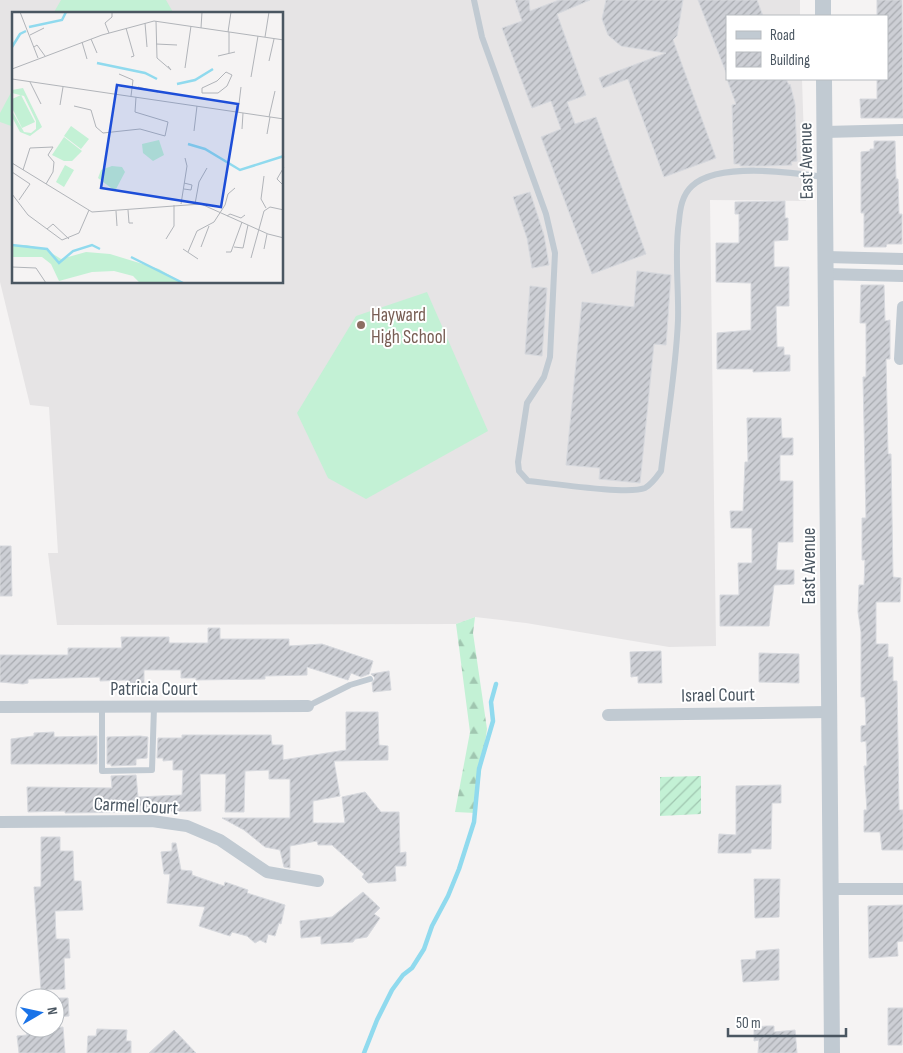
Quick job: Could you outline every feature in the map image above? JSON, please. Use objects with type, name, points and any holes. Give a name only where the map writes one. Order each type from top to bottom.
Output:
[{"type":"street","points":[[823,0],[823,15]]},
{"type":"street","name":"East Avenue","points":[[824,80],[832,1053]]},
{"type":"street","points":[[825,132],[903,130]]},
{"type":"street","points":[[826,258],[903,259]]},
{"type":"street","points":[[826,274],[903,276]]},
{"type":"street","points":[[900,359],[903,307]]},
{"type":"street","name":"Patricia Court","points":[[0,707],[308,706]]},
{"type":"street","name":"Israel Court","points":[[608,715],[829,712]]},
{"type":"street","name":"Carmel Court","points":[[0,822],[152,821],[187,826],[220,840],[267,872],[318,882]]},
{"type":"street","points":[[831,889],[903,889]]},
{"type":"lane","points":[[474,0],[482,37],[546,214],[555,253],[550,356],[544,377],[527,403],[518,462],[518,470],[528,481],[598,488],[643,489],[653,482],[661,471],[678,322],[678,224],[682,203],[690,188],[703,178],[720,173],[785,172],[826,178]]},
{"type":"lane","points":[[308,706],[350,685],[370,679]]},
{"type":"lane","points":[[102,707],[102,771],[152,770],[154,707]]},
{"type":"shaded area","name":"Hayward High School","points":[[0,0],[800,0],[800,15],[726,15],[726,80],[802,80],[806,201],[710,200],[716,646],[669,647],[526,623],[475,617],[456,624],[57,625],[48,553],[58,553],[49,407],[30,405],[0,282]]},
{"type":"green space","points":[[61,0],[166,0],[173,12],[54,12]]},
{"type":"green space","points":[[12,91],[12,126],[0,122],[0,113]]},
{"type":"green space","points":[[427,292],[488,431],[366,499],[328,478],[297,413],[356,316]]},
{"type":"green space","points":[[475,617],[473,633],[487,729],[475,813],[455,812],[470,732],[456,624]]},
{"type":"green space","points":[[701,776],[701,814],[660,816],[660,777]]},
{"type":"building","points":[[515,0],[529,0],[530,11],[559,0],[590,0],[557,14],[586,95],[567,102],[575,124],[596,117],[646,254],[592,274],[541,137],[561,129],[551,101],[532,108],[502,28],[522,21]]},
{"type":"building","points":[[606,0],[683,0],[677,36],[673,40],[716,158],[664,177],[628,79],[603,88],[599,78],[666,53],[621,46],[608,35],[602,19]]},
{"type":"building","points":[[698,0],[757,0],[763,15],[726,15],[726,72]]},
{"type":"building","points":[[877,0],[902,0],[903,118],[861,118],[860,99],[877,99],[877,80],[888,80],[888,15],[877,15]]},
{"type":"building","points":[[727,80],[786,80],[790,84],[795,104],[797,161],[791,162],[792,165],[740,166],[740,164],[734,164],[732,105],[736,104]]},
{"type":"building","points":[[874,141],[895,141],[899,214],[902,214],[902,244],[887,244],[886,247],[864,247],[864,213],[861,213],[861,152],[874,149]]},
{"type":"building","points":[[530,192],[544,235],[549,265],[532,268],[527,238],[513,197]]},
{"type":"building","points":[[785,201],[785,218],[788,218],[788,240],[774,241],[774,267],[789,267],[789,306],[776,306],[777,347],[784,347],[784,355],[790,355],[790,371],[753,372],[753,369],[717,369],[717,333],[751,330],[751,283],[716,282],[716,243],[739,243],[739,214],[735,214],[735,202]]},
{"type":"building","points":[[637,271],[671,275],[666,345],[654,344],[640,483],[599,479],[600,468],[566,465],[582,302],[634,307]]},
{"type":"building","points":[[861,285],[884,285],[885,321],[890,320],[890,359],[886,359],[888,454],[891,454],[893,577],[901,578],[900,602],[876,602],[876,644],[888,644],[888,657],[893,657],[893,681],[897,681],[899,810],[903,810],[903,850],[882,850],[880,832],[864,832],[864,810],[867,810],[864,766],[867,766],[866,741],[861,742],[861,726],[866,725],[865,697],[861,697],[861,632],[858,612],[859,585],[864,585],[865,560],[862,560],[862,518],[866,518],[863,377],[866,377],[866,323],[860,323]]},
{"type":"building","points":[[530,286],[547,288],[542,356],[525,354]]},
{"type":"building","points":[[747,418],[781,418],[782,438],[793,438],[793,455],[780,455],[780,481],[793,481],[793,542],[778,542],[776,570],[794,570],[794,584],[774,585],[769,626],[720,626],[720,595],[739,595],[738,563],[752,563],[752,528],[731,528],[730,511],[743,511],[745,462],[748,462]]},
{"type":"building","points":[[0,546],[11,546],[12,596],[0,596]]},
{"type":"building","points":[[208,628],[220,628],[220,639],[289,639],[289,646],[322,644],[373,661],[369,674],[361,677],[351,673],[348,680],[307,667],[307,675],[265,676],[265,679],[196,680],[196,678],[181,678],[181,670],[144,670],[144,683],[126,683],[126,680],[100,681],[100,677],[28,679],[28,683],[23,684],[0,682],[0,655],[68,655],[68,648],[122,648],[121,637],[169,637],[169,643],[208,643]]},
{"type":"building","points":[[661,651],[662,683],[638,683],[638,676],[631,677],[630,652]]},
{"type":"building","points":[[759,653],[799,654],[799,683],[759,682]]},
{"type":"building","points":[[389,671],[391,690],[373,692],[372,683],[375,678],[371,674]]},
{"type":"building","points":[[346,712],[378,712],[379,745],[388,746],[388,760],[334,761],[340,796],[313,801],[313,823],[345,823],[342,797],[365,792],[381,812],[399,812],[400,853],[406,852],[406,866],[395,866],[396,881],[368,883],[362,877],[364,874],[332,845],[318,845],[317,841],[290,846],[290,868],[284,867],[280,850],[265,847],[244,830],[222,818],[290,818],[290,779],[269,779],[269,770],[245,771],[244,812],[225,812],[226,774],[200,774],[201,811],[28,812],[27,787],[112,788],[111,776],[136,775],[138,797],[182,795],[183,770],[173,770],[173,760],[163,761],[163,758],[157,758],[158,738],[182,738],[182,735],[271,735],[272,745],[283,745],[283,760],[346,750]]},
{"type":"building","points":[[54,732],[54,737],[97,736],[97,764],[11,764],[11,739],[34,736],[34,733]]},
{"type":"building","points":[[107,737],[148,737],[147,758],[136,759],[136,765],[111,766],[111,764],[107,764]]},
{"type":"building","points":[[781,785],[781,803],[772,803],[771,849],[751,849],[751,853],[718,853],[719,834],[736,835],[736,786]]},
{"type":"building","points":[[41,837],[60,837],[60,851],[73,851],[74,881],[81,881],[83,910],[55,911],[56,939],[69,939],[70,958],[64,958],[65,988],[41,988],[34,887],[41,887]]},
{"type":"building","points":[[172,843],[176,843],[181,870],[192,871],[192,875],[224,886],[225,882],[248,890],[247,893],[285,905],[281,924],[279,923],[275,936],[268,934],[266,943],[260,940],[255,943],[247,936],[232,932],[230,936],[199,926],[205,907],[167,903],[170,874],[164,874],[161,852],[172,851]]},
{"type":"building","points":[[754,879],[780,879],[779,917],[755,918]]},
{"type":"building","points":[[363,892],[380,908],[374,914],[380,918],[367,937],[355,939],[353,942],[321,944],[321,936],[301,938],[300,921],[332,917]]},
{"type":"building","points":[[903,905],[903,941],[897,942],[898,956],[869,958],[868,906]]},
{"type":"building","points":[[779,949],[779,980],[743,982],[741,960],[756,959],[756,951]]},
{"type":"building","points":[[65,998],[68,998],[69,1016],[65,1016]]},
{"type":"building","points":[[888,1008],[903,1008],[902,1045],[888,1045]]},
{"type":"building","points":[[774,1026],[774,1032],[795,1030],[797,1053],[758,1053],[759,1040],[754,1041],[754,1027]]},
{"type":"building","points":[[97,1029],[127,1030],[126,1041],[131,1041],[131,1053],[87,1053],[88,1036],[96,1036]]},
{"type":"building","points":[[174,1030],[196,1053],[149,1053]]},
{"type":"building","points":[[17,1038],[64,1038],[65,1053],[19,1053]]},
{"type":"waterway","points":[[364,1053],[377,1020],[392,990],[403,975],[412,968],[424,949],[432,926],[448,896],[459,869],[474,822],[479,769],[493,721],[491,702],[496,684]]},
{"type":"place","name":"Hayward High School","points":[[361,325]]}]
